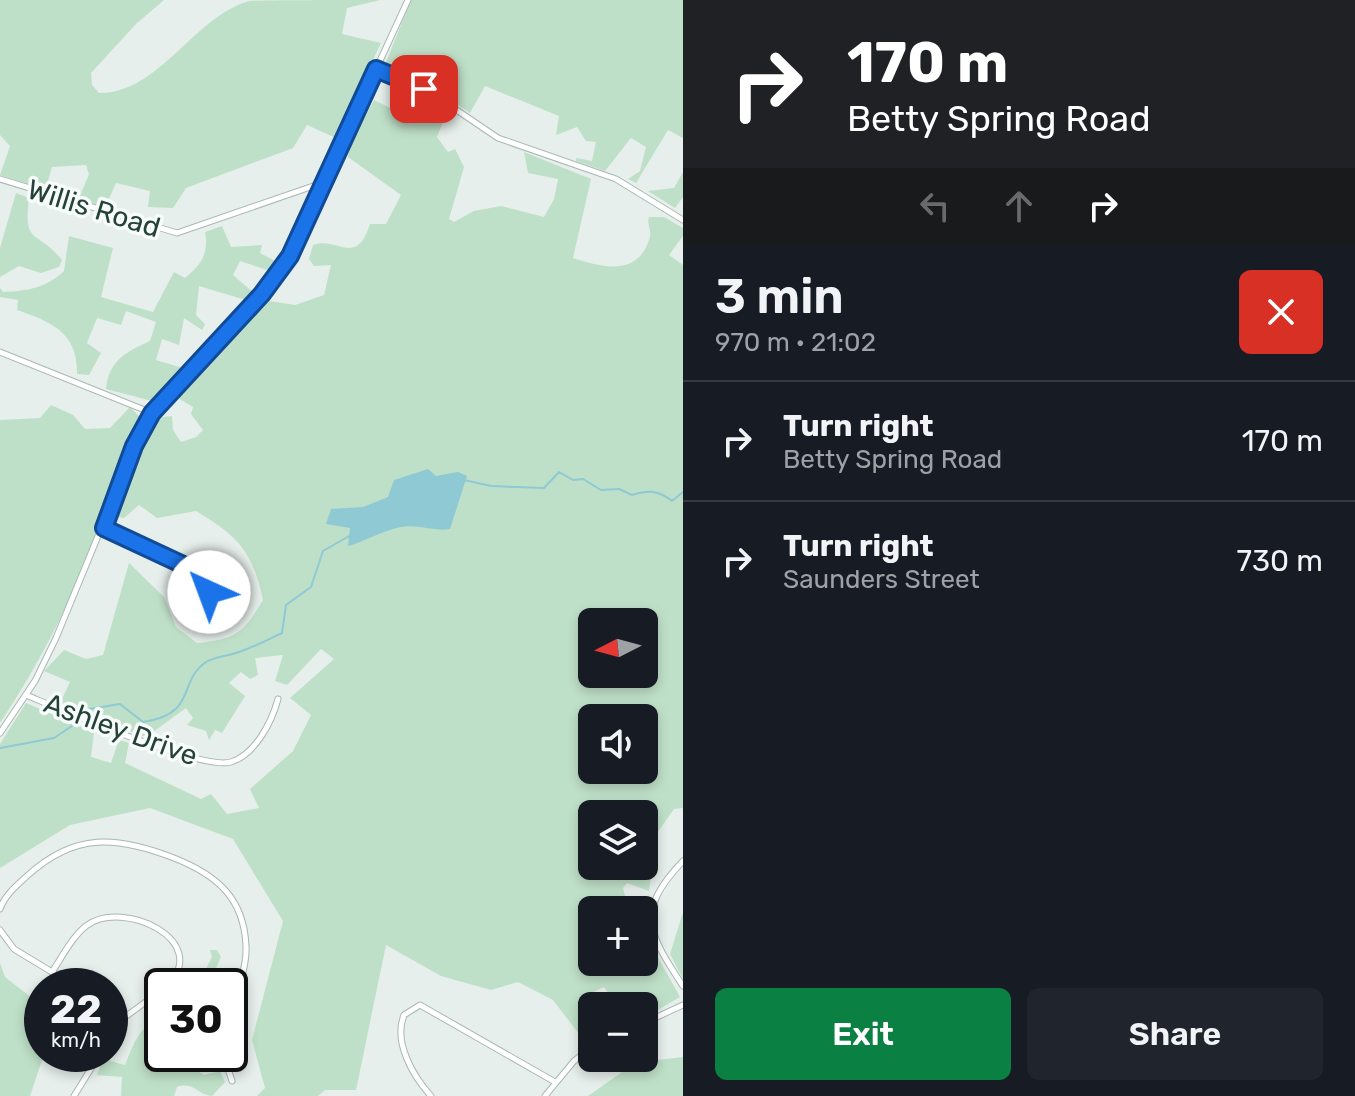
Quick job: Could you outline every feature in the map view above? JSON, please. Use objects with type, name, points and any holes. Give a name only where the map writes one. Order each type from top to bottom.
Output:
[{"type":"street","points":[[0,733],[26,695],[61,628],[104,528],[134,446],[152,413],[278,273],[294,248],[408,0]]},
{"type":"street","points":[[376,69],[441,98],[498,138],[611,177],[683,220]]},
{"type":"street","name":"Willis Road","points":[[0,179],[55,199],[177,233],[323,183]]},
{"type":"street","points":[[0,352],[152,413]]},
{"type":"street","points":[[104,528],[194,570],[209,592]]},
{"type":"street","name":"Ashley Drive","points":[[26,695],[113,731],[204,760],[225,763],[237,759],[257,741],[278,699]]},
{"type":"street","points":[[0,909],[9,893],[39,865],[64,851],[90,843],[112,841],[141,845],[200,868],[231,894],[244,927],[244,968]]},
{"type":"street","points":[[683,861],[659,887],[651,920],[657,946],[683,986]]},
{"type":"street","points":[[55,968],[85,927],[105,918],[124,917],[151,925],[174,942],[179,968]]},
{"type":"street","points":[[0,930],[14,949],[45,968]]},
{"type":"street","points":[[431,1096],[414,1073],[401,1033],[404,1015],[420,1005],[555,1082]]},
{"type":"street","points":[[658,1017],[683,1005]]},
{"type":"street","points":[[545,1096],[578,1060]]},
{"type":"street","points":[[74,1096],[89,1072]]},
{"type":"street","points":[[229,1072],[232,1081]]},
{"type":"green space","points":[[0,0],[164,0],[136,24],[91,73],[92,85],[99,93],[121,90],[140,81],[210,23],[249,1],[380,0],[347,8],[342,34],[381,43],[336,138],[307,125],[293,148],[186,188],[173,208],[148,207],[150,191],[116,183],[105,208],[78,201],[89,174],[86,165],[52,167],[45,191],[0,175],[10,146],[0,135]]},
{"type":"green space","points":[[411,0],[683,0],[683,138],[668,130],[636,183],[628,179],[640,171],[646,147],[631,138],[605,171],[576,161],[576,158],[592,161],[596,142],[586,141],[577,127],[556,135],[559,116],[485,86],[470,113],[451,100],[384,67]]},
{"type":"green space","points":[[423,93],[448,109],[437,137],[448,152],[455,149],[464,167],[449,219],[454,222],[474,211],[501,206],[544,217],[554,199],[558,179],[528,173],[524,152],[591,179],[573,258],[606,266],[627,264],[636,260],[649,240],[649,217],[664,217],[683,228],[683,236],[669,255],[683,265],[683,808],[674,809],[658,832],[658,800],[578,800],[578,880],[650,880],[649,891],[627,883],[623,888],[625,896],[578,896],[578,976],[658,976],[658,957],[680,997],[658,1010],[658,992],[607,992],[604,987],[593,992],[578,992],[578,1033],[553,1000],[518,982],[491,990],[441,976],[386,945],[356,1090],[325,1090],[318,1096],[257,1096],[265,1088],[252,1040],[283,921],[233,839],[150,808],[70,825],[0,868],[0,744],[26,703],[94,732],[91,757],[111,763],[119,740],[129,743],[125,763],[201,799],[211,794],[227,814],[259,808],[250,789],[293,751],[311,715],[290,698],[334,659],[321,649],[287,685],[275,681],[283,655],[255,658],[258,675],[250,679],[241,672],[229,683],[245,696],[222,733],[215,730],[209,740],[206,731],[187,725],[193,718],[186,708],[146,737],[59,705],[70,682],[44,671],[64,650],[86,659],[103,655],[129,563],[164,597],[176,627],[197,643],[237,633],[263,600],[254,569],[242,547],[223,529],[196,511],[157,518],[139,505],[124,518],[114,516],[150,419],[172,416],[173,430],[181,442],[196,437],[203,430],[191,414],[193,407],[178,398],[177,387],[263,300],[295,305],[324,295],[331,265],[314,266],[309,259],[313,245],[322,243],[352,248],[365,237],[370,224],[386,224],[401,195],[348,157],[350,146],[374,100],[409,117]]},
{"type":"green space","points":[[683,172],[683,197],[675,208],[648,191],[674,188]]},
{"type":"green space","points":[[16,193],[29,198],[30,230],[62,260],[59,267],[41,273],[19,266],[0,277],[0,248]]},
{"type":"green space","points":[[222,226],[231,247],[262,245],[260,253],[277,262],[270,271],[240,261],[233,275],[254,293],[249,301],[199,286],[196,315],[205,324],[202,330],[184,318],[179,345],[162,339],[156,360],[186,369],[152,401],[106,389],[115,364],[126,353],[150,341],[156,322],[126,311],[121,325],[97,318],[87,343],[101,353],[89,375],[77,374],[73,348],[60,331],[41,319],[17,310],[18,300],[0,297],[0,288],[3,292],[36,288],[64,271],[69,236],[113,248],[101,297],[153,312],[174,272],[185,278],[200,263],[206,246],[205,232]]},
{"type":"green space","points":[[51,405],[73,415],[85,429],[110,428],[130,407],[141,418],[68,603],[43,652],[0,723],[0,420],[40,418]]},
{"type":"green space","points":[[683,912],[683,979],[670,954]]},
{"type":"green space","points":[[210,950],[217,950],[221,957],[216,968],[206,968],[212,957]]},
{"type":"green space","points":[[0,963],[5,977],[24,992],[24,1072],[38,1072],[30,1096],[0,1096]]},
{"type":"green space","points":[[143,1030],[144,1072],[200,1072],[204,1075],[220,1072],[225,1082],[212,1096],[183,1086],[177,1087],[174,1096],[121,1096],[122,1077],[97,1075],[98,1072],[128,1072],[128,1058]]},
{"type":"green space","points":[[683,1057],[683,1096],[588,1096],[622,1072],[658,1072],[658,1060]]},
{"type":"water","points":[[428,469],[436,476],[458,472],[467,476],[450,529],[401,527],[348,546],[350,528],[326,524],[331,509],[363,507],[388,497],[394,480]]},
{"type":"waterway","points":[[464,480],[491,486],[544,488],[559,472],[573,480],[583,479],[601,490],[619,489],[632,495],[653,492],[672,501],[683,492]]},
{"type":"waterway","points":[[83,710],[120,704],[143,722],[172,712],[179,705],[197,670],[206,662],[242,651],[282,633],[286,605],[311,587],[323,551],[351,535]]},
{"type":"waterway","points":[[0,748],[54,738],[72,726]]},
{"type":"route","points":[[209,592],[203,578],[194,570],[104,528],[134,446],[162,400],[262,294],[290,256],[376,69],[424,89]]}]
